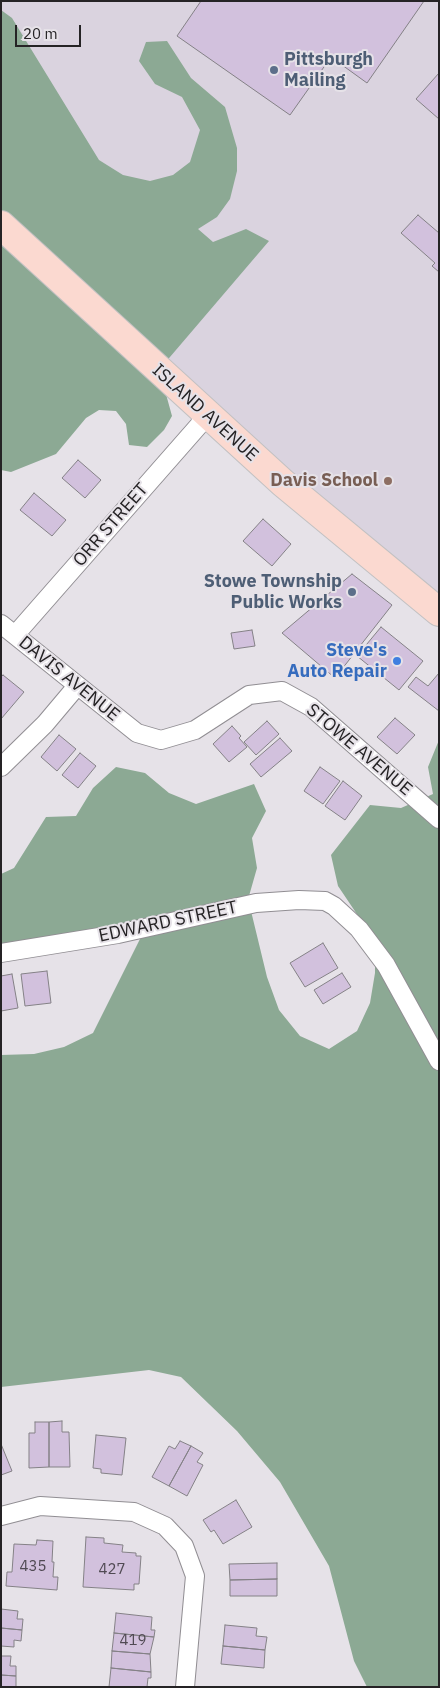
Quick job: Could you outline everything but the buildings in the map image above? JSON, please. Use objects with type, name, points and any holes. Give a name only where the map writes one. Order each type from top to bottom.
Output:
[{"type":"main road","name":"ISLAND AVENUE","points":[[1,225],[283,483],[439,612]]},
{"type":"street","name":"ORR STREET","points":[[8,630],[208,416]]},
{"type":"street","name":"DAVIS AVENUE","points":[[8,630],[137,733]]},
{"type":"street","points":[[1,767],[28,742],[77,686]]},
{"type":"street","name":"STOWE AVENUE","points":[[137,733],[161,740],[195,730],[249,695],[282,692],[311,707],[439,819]]},
{"type":"street","name":"EDWARD STREET","points":[[1,953],[118,934],[256,903],[299,900],[324,901],[334,906],[359,929],[386,965],[439,1061]]},
{"type":"street","points":[[1,1516],[40,1506],[134,1512],[165,1526],[184,1546],[195,1576],[185,1687]]},
{"type":"shaded area","points":[[1,1],[439,1],[439,612],[1,225]]},
{"type":"green space","points":[[1,10],[12,18],[99,160],[123,175],[150,181],[173,175],[190,162],[200,130],[182,97],[155,84],[139,61],[146,42],[167,41],[191,78],[225,107],[237,148],[237,171],[230,199],[217,217],[198,229],[213,242],[246,229],[269,241],[164,364],[1,217]]},
{"type":"green space","points":[[1,236],[164,387],[172,416],[164,430],[147,447],[129,445],[126,424],[116,411],[99,410],[86,418],[56,454],[11,472],[1,470]]},
{"type":"green space","points":[[439,740],[439,1687],[367,1687],[354,1661],[329,1566],[280,1482],[237,1431],[181,1377],[149,1370],[1,1387],[1,1055],[34,1054],[64,1047],[93,1033],[141,937],[251,911],[267,977],[279,1010],[300,1036],[329,1049],[357,1031],[370,1003],[375,973],[375,941],[338,886],[331,855],[370,805],[401,808],[433,794],[428,767]]},
{"type":"green space","points":[[116,767],[145,773],[169,793],[196,804],[254,784],[266,811],[252,838],[257,868],[249,896],[58,939],[1,946],[1,874],[14,868],[46,817],[76,816],[93,788]]},
{"type":"place","name":"Pittsburgh Mailing","points":[[274,70]]},
{"type":"place","name":"Davis School","points":[[388,481]]},
{"type":"place","name":"Stowe Township Public Works","points":[[352,592]]},
{"type":"place","name":"Steve's Auto Repair","points":[[397,661]]}]
